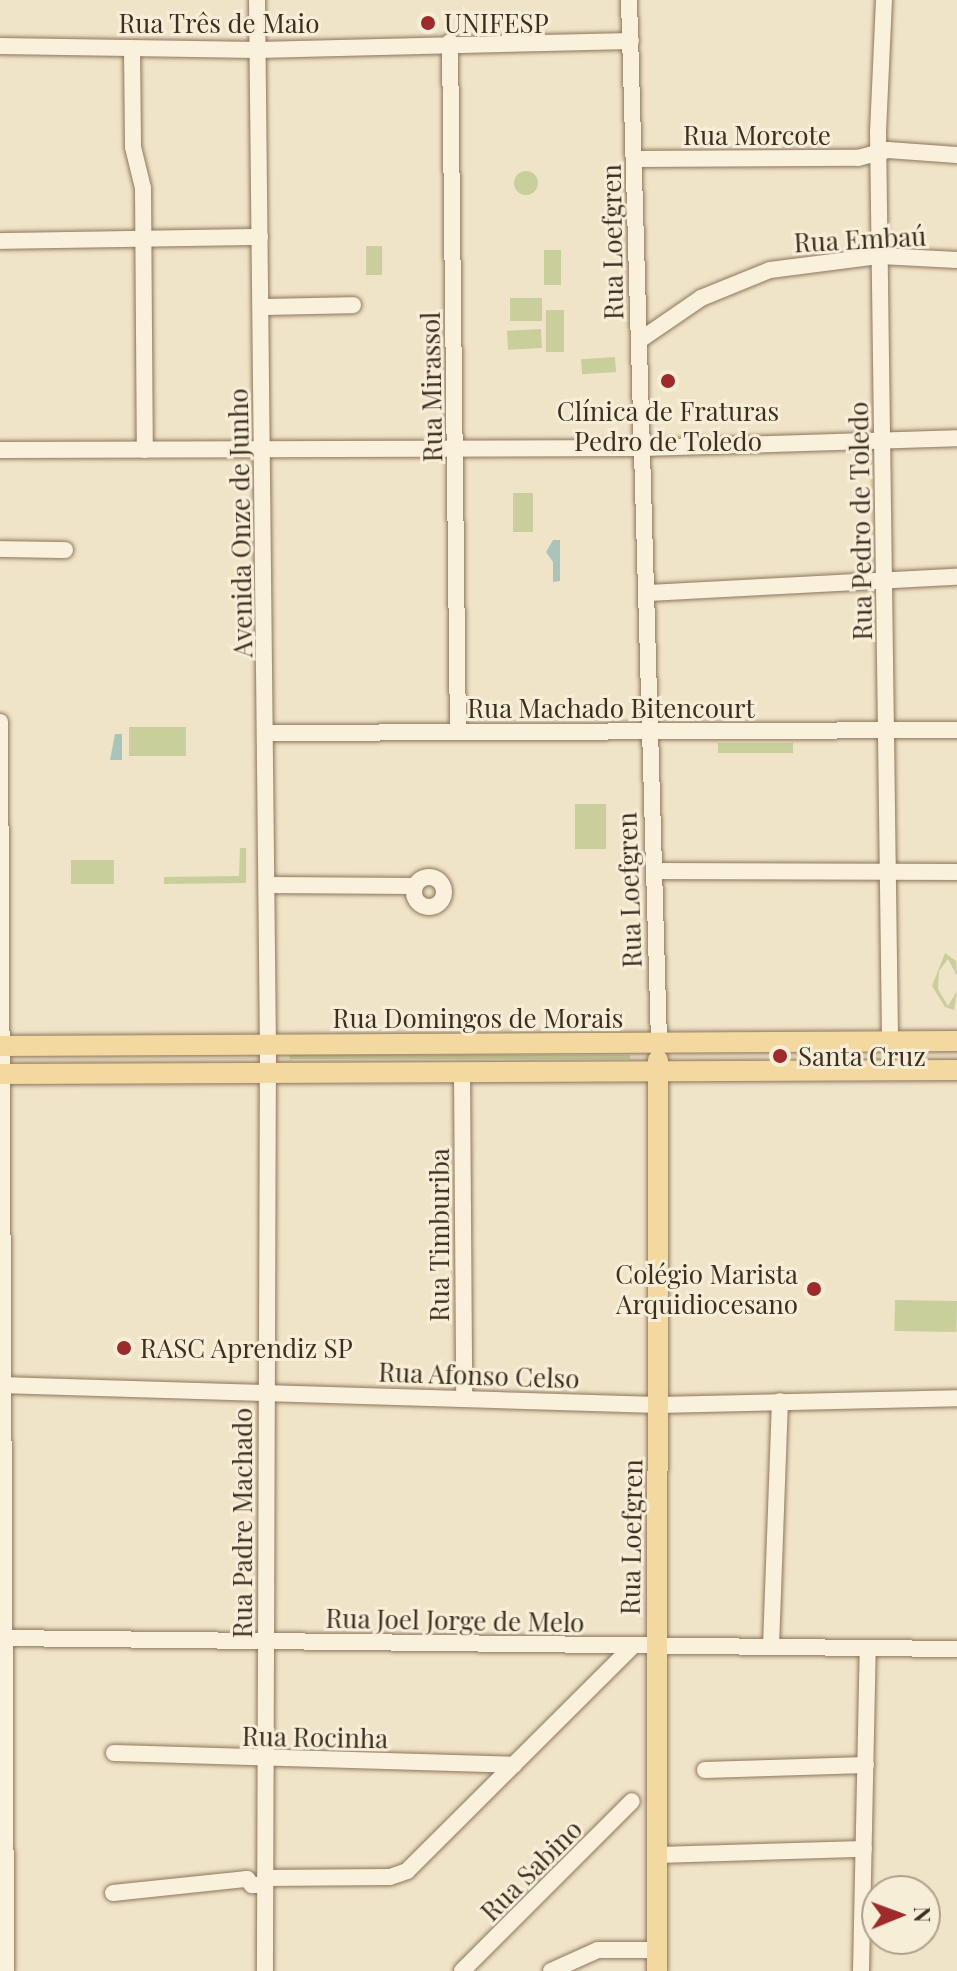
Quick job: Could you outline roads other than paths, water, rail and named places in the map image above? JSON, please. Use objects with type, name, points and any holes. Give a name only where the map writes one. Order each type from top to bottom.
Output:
[{"type":"main road","name":"Rua Domingos de Morais","points":[[1,1046],[957,1041]]},
{"type":"main road","name":"Rua Loefgren","points":[[657,1971],[659,1044]]},
{"type":"main road","name":"Rua Domingos de Morais","points":[[1,1074],[957,1070]]},
{"type":"street","name":"Avenida Onze de Junho","points":[[257,0],[268,1045]]},
{"type":"street","name":"Rua Loefgren","points":[[629,0],[659,1044]]},
{"type":"street","name":"Rua Pedro de Toledo","points":[[884,0],[879,153],[890,1041]]},
{"type":"street","name":"Rua Três de Maio","points":[[0,46],[258,50],[450,42],[631,41]]},
{"type":"street","name":"Rua Mirassol","points":[[450,42],[458,732]]},
{"type":"street","points":[[132,49],[133,147],[142,180],[145,237],[145,450]]},
{"type":"street","name":"Rua Morcote","points":[[635,159],[858,158],[879,153],[957,155]]},
{"type":"street","points":[[0,241],[260,237]]},
{"type":"street","name":"Rua Embaú","points":[[640,340],[682,309],[750,275],[818,260],[880,256],[957,260]]},
{"type":"street","points":[[261,307],[353,305]]},
{"type":"street","points":[[0,450],[263,452],[643,448],[957,438]]},
{"type":"street","points":[[0,549],[65,550]]},
{"type":"street","points":[[647,593],[957,577]]},
{"type":"street","points":[[0,722],[2,1780],[6,1971]]},
{"type":"street","name":"Rua Machado Bitencourt","points":[[266,733],[957,730]]},
{"type":"street","points":[[654,871],[957,872]]},
{"type":"street","points":[[267,885],[414,886]]},
{"type":"street","name":"Rua Padre Machado","points":[[265,1971],[268,1045]]},
{"type":"street","name":"Rua Timburiba","points":[[462,1073],[464,1398]]},
{"type":"street","name":"Rua Afonso Celso","points":[[1,1385],[658,1405],[957,1398]]},
{"type":"street","points":[[771,1646],[780,1401]]},
{"type":"street","name":"Rua Joel Jorge de Melo","points":[[2,1638],[957,1649]]},
{"type":"street","points":[[113,1893],[247,1879],[252,1885],[401,1874],[633,1646]]},
{"type":"street","points":[[861,1971],[868,1649]]},
{"type":"street","name":"Rua Rocinha","points":[[114,1753],[265,1761],[514,1765]]},
{"type":"street","points":[[705,1770],[866,1765]]},
{"type":"street","name":"Rua Sabino","points":[[462,1971],[632,1801]]},
{"type":"street","points":[[657,1850],[864,1849]]},
{"type":"street","points":[[551,1971],[598,1950],[657,1950]]},
{"type":"water","points":[[553,540],[560,540],[560,581],[553,582],[553,562],[546,552]]},
{"type":"water","points":[[115,734],[122,734],[122,760],[110,760]]},
{"type":"place","name":"UNIFESP","points":[[428,23]]},
{"type":"place","name":"Clínica de Fraturas Pedro de Toledo","points":[[668,381]]},
{"type":"place","name":"Santa Cruz","points":[[780,1056]]},
{"type":"place","name":"Colégio Marista Arquidiocesano","points":[[814,1289]]},
{"type":"place","name":"RASC Aprendiz SP","points":[[124,1348]]}]
